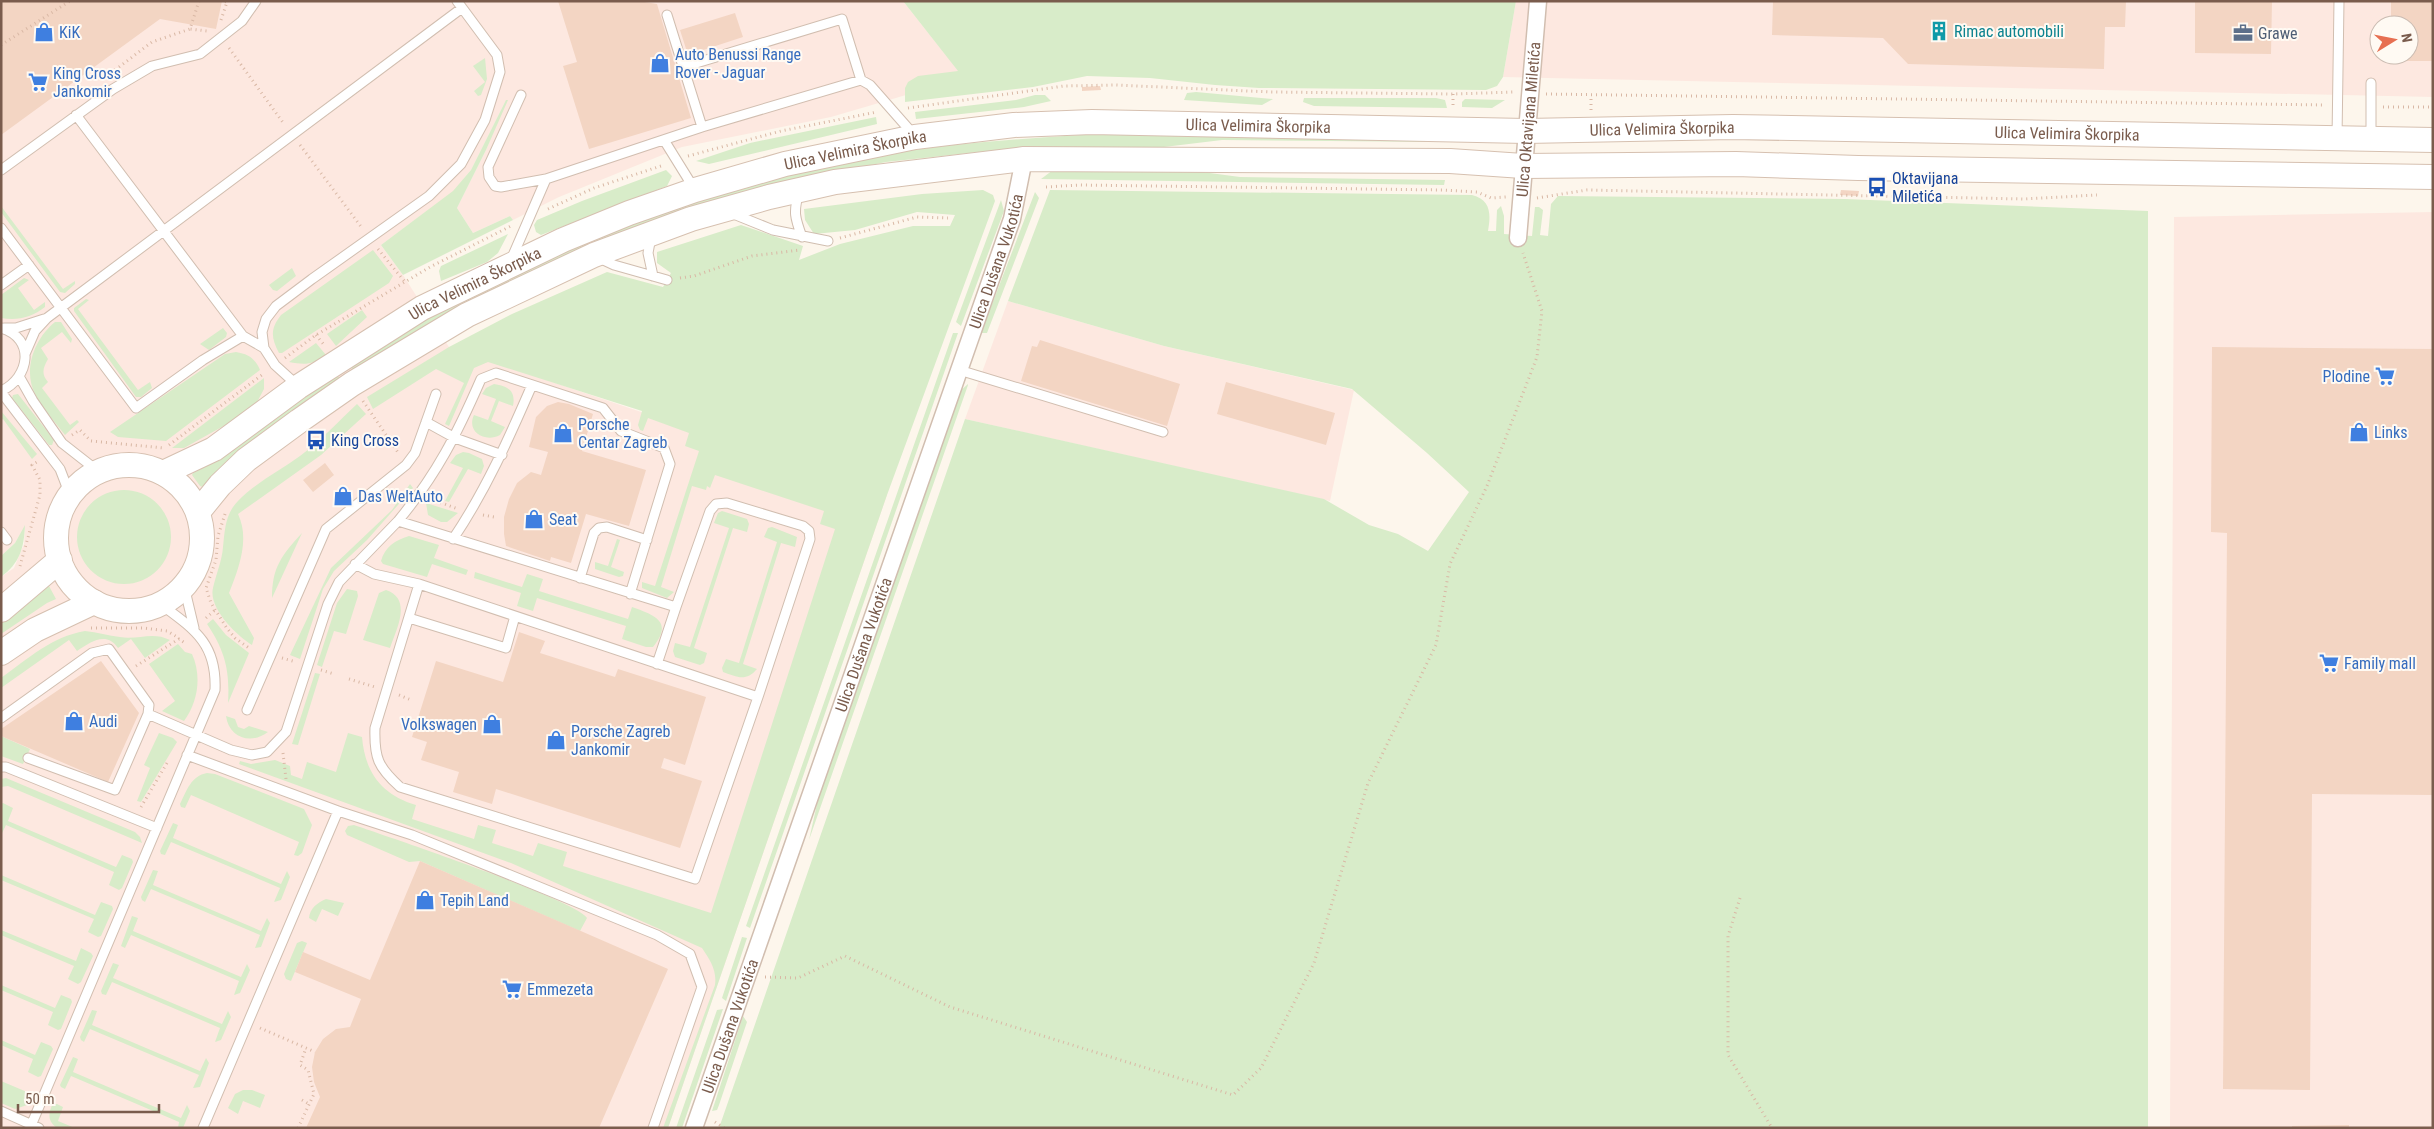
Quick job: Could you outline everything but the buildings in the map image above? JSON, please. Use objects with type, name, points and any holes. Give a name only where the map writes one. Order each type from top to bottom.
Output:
[{"type":"main road","name":"Ulica Velimira Škorpika","points":[[163,472],[214,449],[298,387],[422,308],[508,266],[629,213],[695,190],[785,164],[915,137],[1014,125],[1092,122],[1526,131],[1733,127],[2433,140]]},
{"type":"main road","name":"Ulica Velimira Škorpika","points":[[198,512],[220,485],[246,460],[352,384],[467,315],[594,255],[652,234],[724,210],[835,182],[1024,159],[1450,161],[1523,166],[1736,164],[1858,168],[2433,177]]},
{"type":"main road","points":[[128,464],[163,472],[184,489],[198,512],[202,530],[201,552],[197,565],[184,586],[173,597],[148,608],[124,611],[94,602],[72,583],[60,560],[56,539],[60,515],[70,495],[83,481],[106,468],[128,464]]},
{"type":"main road","points":[[1,610],[60,560]]},
{"type":"main road","points":[[1,653],[35,630],[94,602]]},
{"type":"street","name":"Ulica Oktavijana Miletića","points":[[1518,238],[1538,1]]},
{"type":"street","name":"Ulica Dušana Vukotića","points":[[694,1128],[1012,219],[1024,159]]},
{"type":"lane","points":[[1,170],[113,89],[152,66],[200,54],[242,21],[256,1]]},
{"type":"lane","points":[[2337,138],[2339,1]]},
{"type":"lane","points":[[70,495],[60,469],[1,392],[20,378],[29,341],[35,330],[47,318],[293,135],[460,5],[497,55],[500,72],[485,120],[461,164],[429,196],[276,306],[266,319],[262,332],[264,348],[275,365],[298,387]]},
{"type":"lane","points":[[668,15],[702,127]]},
{"type":"lane","points":[[683,66],[842,19],[861,80],[870,85],[915,137]]},
{"type":"lane","points":[[521,95],[488,167],[489,177],[494,186],[501,187],[546,179],[702,127],[861,80]]},
{"type":"lane","points":[[2371,83],[2371,139]]},
{"type":"lane","points":[[76,116],[243,336],[264,348]]},
{"type":"lane","points":[[664,140],[695,190]]},
{"type":"lane","points":[[508,266],[546,179]]},
{"type":"lane","points":[[800,190],[795,207],[795,217],[802,237]]},
{"type":"lane","points":[[724,210],[773,230],[828,241]]},
{"type":"lane","points":[[1,228],[136,408],[203,360],[243,336]]},
{"type":"lane","points":[[652,234],[648,253],[654,276]]},
{"type":"lane","points":[[594,255],[614,266],[667,280]]},
{"type":"lane","points":[[1,285],[29,265]]},
{"type":"lane","points":[[2,328],[33,324],[47,318]]},
{"type":"lane","points":[[2,328],[18,338],[25,354]]},
{"type":"lane","points":[[959,370],[1163,432]]},
{"type":"lane","points":[[148,714],[231,750],[252,755],[267,752],[276,744],[286,732],[328,604],[339,582],[398,521],[423,491],[455,438],[481,379],[496,373],[602,408],[621,431],[664,448],[670,464],[630,594]]},
{"type":"lane","points":[[20,378],[32,401],[62,443],[99,472]]},
{"type":"lane","points":[[453,538],[471,512],[502,455],[532,385]]},
{"type":"lane","points":[[247,710],[326,529],[406,466],[414,454],[436,394]]},
{"type":"lane","points":[[426,422],[455,438],[502,455]]},
{"type":"lane","points":[[419,584],[375,728],[374,748],[383,771],[400,787],[695,880],[810,540],[809,531],[802,526],[767,513],[727,502],[716,504],[710,511],[657,664]]},
{"type":"lane","points":[[398,521],[676,608]]},
{"type":"lane","points":[[580,578],[594,533],[599,528],[607,527],[647,540]]},
{"type":"lane","points":[[1,532],[7,540]]},
{"type":"lane","points":[[355,564],[374,574],[419,584],[758,697]]},
{"type":"lane","points":[[184,586],[194,628]]},
{"type":"lane","points":[[1,1111],[34,1127],[215,690],[216,671],[209,649],[194,628],[159,603]]},
{"type":"lane","points":[[409,618],[506,648],[516,616]]},
{"type":"lane","points":[[1,718],[92,653],[101,649],[109,649],[149,705],[148,714],[114,790],[28,758]]},
{"type":"lane","points":[[187,755],[338,811],[421,839],[656,935],[690,954],[702,988],[652,1128]]},
{"type":"lane","points":[[1,767],[6,767],[157,828]]},
{"type":"lane","points":[[203,1128],[338,811]]},
{"type":"path","points":[[1,45],[70,1]]},
{"type":"path","points":[[199,1],[190,28],[208,31]]},
{"type":"path","points":[[220,25],[226,2],[223,1]]},
{"type":"path","points":[[226,44],[370,239],[405,282]]},
{"type":"path","points":[[690,156],[781,131],[892,110],[1064,86],[1116,85],[1271,92],[1453,94],[1512,92]]},
{"type":"path","points":[[1453,94],[1453,110]]},
{"type":"path","points":[[1556,94],[2316,105]]},
{"type":"path","points":[[1591,96],[1591,109]]},
{"type":"path","points":[[2382,107],[2433,107]]},
{"type":"path","points":[[542,212],[594,188],[661,166]]},
{"type":"path","points":[[1450,190],[1451,184]]},
{"type":"path","points":[[1046,187],[1090,185],[1450,190],[1477,192],[1491,198]]},
{"type":"path","points":[[1539,198],[1587,190],[2024,198],[2102,194]]},
{"type":"path","points":[[284,358],[316,335],[430,267],[510,226]]},
{"type":"path","points":[[749,971],[769,978],[798,978],[845,956],[950,1007],[1233,1095],[1261,1068],[1314,963],[1368,783],[1436,645],[1450,564],[1488,486],[1537,357],[1542,311],[1518,238]]},
{"type":"path","points":[[69,438],[80,430],[91,441],[162,448],[263,374]]},
{"type":"path","points":[[359,396],[406,466]]},
{"type":"path","points":[[14,572],[20,567],[40,496],[40,480],[32,466],[43,457]]},
{"type":"path","points":[[428,498],[461,510]]},
{"type":"path","points":[[227,508],[218,536],[216,560],[206,588],[211,603],[226,627],[235,638],[249,648]]},
{"type":"path","points":[[478,514],[494,517]]},
{"type":"path","points":[[85,628],[144,628],[167,631],[179,639]]},
{"type":"path","points":[[275,655],[300,663]]},
{"type":"path","points":[[315,669],[334,674]]},
{"type":"path","points":[[349,680],[377,688]]},
{"type":"path","points":[[393,693],[411,700]]},
{"type":"path","points":[[276,744],[284,755],[286,792]]},
{"type":"path","points":[[1740,898],[1728,936],[1728,1054],[1772,1128]]},
{"type":"path","points":[[248,1023],[315,1052]]},
{"type":"path","points":[[298,1128],[314,1094],[308,1070],[300,1065],[306,1048]]},
{"type":"path","points":[[302,1100],[309,1104]]},
{"type":"shaded area","points":[[1,1],[903,1],[964,78],[831,117],[682,147],[559,197],[513,220],[510,216],[473,233],[457,208],[486,150],[506,100],[471,170],[453,192],[381,245],[403,275],[449,347],[887,495],[668,1128],[1,1128],[1,577],[14,568],[24,544],[25,526],[15,543],[1,556]]},
{"type":"shaded area","points":[[1516,1],[2433,1],[2433,97],[1503,77]]},
{"type":"shaded area","points":[[2433,212],[2433,1128],[2170,1128],[2174,217]]},
{"type":"shaded area","points":[[1008,301],[1164,346],[1354,390],[1330,501],[965,419]]},
{"type":"green space","points":[[903,1],[1516,1],[1503,77],[1497,86],[1486,90],[1259,88],[1150,78],[1087,76],[1033,87],[905,102],[905,88],[908,82],[918,76],[958,71]]},
{"type":"green space","points":[[485,58],[487,79],[481,95],[478,96],[474,91],[485,82],[473,66]]},
{"type":"green space","points":[[1196,92],[1273,99],[1262,105],[1184,100],[1187,93]]},
{"type":"green space","points":[[1035,95],[1045,95],[1051,101],[1024,107],[916,119],[915,112],[1016,100]]},
{"type":"green space","points":[[1304,98],[1436,98],[1445,100],[1447,108],[1314,106],[1303,102]]},
{"type":"green space","points":[[1465,99],[1505,100],[1492,108],[1462,107],[1462,102]]},
{"type":"green space","points":[[506,100],[508,100],[486,150],[457,208],[473,233],[510,216],[513,220],[403,275],[381,245],[453,191],[471,170]]},
{"type":"green space","points":[[876,117],[877,124],[709,164],[696,161],[750,143]]},
{"type":"green space","points":[[1120,133],[1446,138],[1445,142],[1222,140],[1164,147],[1007,149],[886,162],[783,183],[353,371],[350,365],[429,316],[547,258],[656,214],[712,195],[826,165],[884,154],[1002,140]]},
{"type":"green space","points":[[1057,167],[1187,170],[1240,177],[1445,180],[1444,185],[1041,179]]},
{"type":"green space","points":[[666,170],[672,176],[667,186],[541,235],[536,232],[534,225],[537,220]]},
{"type":"green space","points":[[983,190],[993,195],[995,201],[887,495],[668,1128],[663,1128],[715,985],[714,970],[702,948],[511,863],[239,764],[240,761],[251,764],[275,760],[290,766],[291,775],[302,779],[307,762],[336,772],[348,733],[362,737],[367,761],[377,781],[394,795],[416,805],[412,819],[474,839],[478,825],[496,830],[492,843],[533,856],[538,843],[567,852],[563,866],[711,913],[835,529],[820,524],[824,511],[715,475],[710,488],[707,486],[706,490],[692,486],[661,587],[674,592],[667,598],[642,588],[642,582],[655,586],[699,451],[685,446],[689,433],[648,418],[643,431],[640,430],[638,425],[642,411],[488,362],[474,368],[449,426],[445,424],[464,383],[436,369],[373,409],[367,397],[449,347],[512,314],[607,272],[663,287],[671,273],[657,263],[657,252],[741,225],[803,246],[799,260],[840,244],[913,226],[950,226],[955,215],[917,212],[855,230],[814,234],[805,220],[804,209],[922,194]]},
{"type":"green space","points":[[1050,190],[1472,195],[1483,200],[1488,208],[1488,231],[1496,231],[1497,210],[1501,206],[1504,216],[1504,234],[1532,236],[1535,207],[1539,207],[1543,210],[1540,235],[1548,236],[1551,204],[1558,196],[1845,199],[2148,211],[2148,1128],[719,1128],[965,419],[1324,499],[1369,525],[1398,534],[1428,551],[1469,492],[1427,453],[1352,389],[1164,346],[1008,301]]},
{"type":"green space","points":[[1035,192],[1039,198],[987,333],[981,333]]},
{"type":"green space","points":[[1001,200],[1004,211],[961,326],[956,322]]},
{"type":"green space","points":[[1,206],[63,289],[75,281],[75,284],[65,293],[60,292],[1,212]]},
{"type":"green space","points":[[508,234],[498,253],[487,262],[441,281],[439,271],[441,266]]},
{"type":"green space","points":[[373,250],[393,276],[389,283],[282,353],[279,353],[274,343],[273,329],[281,315]]},
{"type":"green space","points":[[292,268],[296,276],[277,291],[273,290],[269,285]]},
{"type":"green space","points":[[24,278],[29,280],[18,288],[34,310],[45,302],[45,307],[24,317],[13,319],[1,318],[1,295]]},
{"type":"green space","points":[[86,299],[89,300],[78,309],[138,390],[150,382],[152,388],[141,397],[136,397],[74,311],[74,308]]},
{"type":"green space","points":[[362,310],[367,317],[336,346],[327,334]]},
{"type":"green space","points":[[55,322],[61,322],[72,339],[71,343],[62,332],[41,348],[48,359],[45,365],[44,376],[48,382],[42,388],[70,425],[77,420],[79,422],[65,435],[36,396],[30,376],[32,356],[36,346],[41,337]]},
{"type":"green space","points":[[223,328],[227,333],[226,337],[209,350],[200,344]]},
{"type":"green space","points":[[953,333],[958,333],[750,928],[746,926]]},
{"type":"green space","points":[[316,343],[326,355],[317,361],[308,363],[289,362]]},
{"type":"green space","points":[[236,352],[251,357],[260,370],[166,441],[118,437],[110,432],[225,354]]},
{"type":"green space","points":[[336,375],[340,378],[339,382],[203,487],[200,486],[192,475],[193,473],[214,462]]},
{"type":"green space","points":[[264,378],[264,389],[256,404],[247,413],[184,448],[172,448]]},
{"type":"green space","points":[[494,384],[510,390],[514,401],[513,406],[499,401],[491,421],[505,427],[500,435],[488,438],[475,431],[472,421],[474,415],[488,420],[496,399],[482,394],[486,388]]},
{"type":"green space","points":[[968,384],[809,840],[819,795],[949,415],[959,392]]},
{"type":"green space","points":[[18,394],[54,440],[52,445],[49,445],[12,398],[13,395]]},
{"type":"green space","points":[[357,404],[366,414],[321,455],[238,514],[243,533],[242,554],[229,593],[254,638],[252,645],[225,621],[215,604],[213,596],[226,522],[230,511],[245,494],[307,450]]},
{"type":"green space","points":[[1,411],[37,454],[32,459],[3,419],[1,420]]},
{"type":"green space","points":[[463,452],[482,459],[484,466],[481,474],[468,469],[449,502],[445,501],[463,468],[450,463],[456,455]]},
{"type":"green space","points":[[410,484],[413,488],[367,540],[334,571],[323,589],[300,659],[290,655],[331,568],[392,510]]},
{"type":"green space","points":[[124,490],[142,494],[157,504],[167,519],[171,537],[167,555],[157,570],[142,580],[124,584],[106,580],[91,570],[81,555],[77,537],[81,519],[91,504],[106,494]]},
{"type":"green space","points":[[426,503],[458,513],[447,522],[441,522],[428,515]]},
{"type":"green space","points":[[722,511],[747,519],[749,524],[747,532],[733,528],[694,648],[707,653],[704,663],[700,665],[675,657],[673,651],[675,643],[690,647],[729,528],[714,523],[718,513]]},
{"type":"green space","points":[[25,525],[24,541],[20,554],[13,566],[1,577],[1,556],[15,543]]},
{"type":"green space","points":[[772,527],[797,537],[795,547],[781,543],[743,664],[757,669],[749,676],[737,677],[723,672],[722,668],[726,659],[739,663],[777,542],[764,537],[768,528]]},
{"type":"green space","points":[[302,533],[272,598],[272,587],[279,562]]},
{"type":"green space","points":[[409,536],[439,545],[434,558],[468,570],[466,575],[432,564],[427,577],[383,564],[381,561],[388,548],[395,542]]},
{"type":"green space","points":[[617,539],[620,540],[611,567],[624,572],[623,576],[619,577],[595,569],[595,562],[608,566]]},
{"type":"green space","points":[[475,572],[522,587],[527,574],[543,579],[539,591],[628,619],[632,607],[648,613],[659,620],[662,631],[653,647],[646,647],[622,639],[626,626],[537,598],[533,611],[517,606],[521,593],[474,578]]},
{"type":"green space","points":[[45,586],[49,586],[56,599],[1,634],[1,621]]},
{"type":"green space","points":[[347,589],[357,591],[358,596],[346,634],[334,631],[322,667],[317,665],[337,603]]},
{"type":"green space","points":[[386,590],[394,594],[399,600],[401,608],[390,648],[363,640],[379,593]]},
{"type":"green space","points":[[213,619],[226,635],[249,653],[228,703],[228,681],[225,661],[218,643],[207,624]]},
{"type":"green space","points":[[85,631],[127,638],[158,636],[170,640],[145,658],[131,639],[118,648],[108,640],[98,640],[77,651],[69,640],[1,688],[1,678],[41,649],[61,638]]},
{"type":"green space","points":[[178,644],[185,652],[192,654],[198,680],[193,706],[184,721],[162,711],[175,701],[149,664]]},
{"type":"green space","points":[[315,673],[320,674],[298,745],[292,744]]},
{"type":"green space","points":[[226,716],[235,719],[238,727],[244,729],[249,726],[268,732],[255,738],[242,737],[231,730]]},
{"type":"green space","points":[[159,733],[173,738],[177,742],[141,802],[137,801],[150,768],[144,765]]},
{"type":"green space","points":[[1,736],[30,749],[23,764],[1,756]]},
{"type":"green space","points":[[207,773],[215,774],[304,809],[312,825],[302,853],[298,856],[294,855],[299,842],[191,795],[185,808],[181,807],[180,804],[193,780]]},
{"type":"green space","points":[[6,778],[135,832],[140,837],[142,843],[8,786],[1,787],[1,779]]},
{"type":"green space","points":[[3,803],[13,808],[8,821],[116,867],[122,855],[132,859],[133,862],[122,888],[119,890],[109,885],[114,872],[6,825],[1,835],[1,804]]},
{"type":"green space","points":[[173,823],[178,825],[173,838],[281,884],[287,871],[290,877],[281,900],[274,902],[280,888],[171,842],[165,855],[161,854],[160,851]]},
{"type":"green space","points":[[354,825],[551,897],[575,909],[587,918],[580,931],[420,861],[409,862],[347,835],[345,831],[348,826]]},
{"type":"green space","points":[[153,870],[158,871],[153,885],[261,931],[267,918],[270,923],[261,947],[255,948],[260,935],[151,889],[145,902],[142,900],[141,897]]},
{"type":"green space","points":[[1,875],[95,915],[101,902],[112,906],[113,909],[101,936],[98,937],[88,932],[94,919],[1,880]]},
{"type":"green space","points":[[326,899],[344,903],[338,916],[322,909],[316,922],[309,918],[314,906]]},
{"type":"green space","points":[[132,916],[138,918],[133,931],[241,977],[247,964],[250,970],[240,993],[234,995],[239,981],[131,935],[125,948],[121,946]]},
{"type":"green space","points":[[1,930],[76,961],[81,948],[93,956],[81,982],[78,984],[68,979],[74,966],[1,935]]},
{"type":"green space","points":[[742,937],[747,938],[726,1001],[722,998]]},
{"type":"green space","points":[[302,941],[307,943],[291,981],[286,979],[284,974],[297,943]]},
{"type":"green space","points":[[113,963],[119,965],[113,978],[222,1024],[228,1011],[231,1017],[221,1040],[215,1042],[220,1028],[112,982],[106,995],[102,994],[101,991]]},
{"type":"green space","points":[[1,985],[55,1008],[61,995],[71,999],[72,1002],[61,1029],[58,1030],[48,1025],[53,1012],[1,990]]},
{"type":"green space","points":[[723,1009],[682,1128],[676,1128],[717,1010]]},
{"type":"green space","points":[[92,1010],[97,1011],[92,1025],[200,1071],[206,1058],[209,1063],[200,1087],[193,1088],[199,1075],[90,1029],[84,1042],[81,1040],[80,1037]]},
{"type":"green space","points":[[743,1016],[747,1022],[719,1105],[717,1110],[712,1111]]},
{"type":"green space","points":[[1,1040],[35,1055],[41,1042],[51,1046],[53,1049],[41,1076],[38,1077],[28,1072],[33,1059],[1,1045]]},
{"type":"green space","points":[[73,1057],[78,1059],[73,1072],[181,1118],[187,1105],[190,1111],[183,1128],[178,1128],[179,1122],[71,1076],[65,1089],[61,1087],[60,1085]]},
{"type":"green space","points":[[1,1081],[27,1092],[31,1098],[30,1104],[15,1109],[1,1103]]},
{"type":"green space","points":[[243,1090],[252,1090],[265,1095],[260,1108],[243,1101],[238,1114],[228,1108],[235,1094]]},
{"type":"green space","points":[[57,1104],[63,1107],[58,1121],[75,1128],[57,1128],[52,1123],[49,1115],[52,1105]]},
{"type":"place","name":"Rimac automobili","points":[[1939,31]]},
{"type":"place","name":"KiK","points":[[44,32]]},
{"type":"place","name":"Grawe","points":[[2243,33]]},
{"type":"place","name":"Auto Benussi Range Rover - Jaguar","points":[[660,63]]},
{"type":"place","name":"King Cross Jankomir","points":[[38,82]]},
{"type":"place","name":"Oktavijana Miletića","points":[[1877,187]]},
{"type":"place","name":"Plodine","points":[[2385,376]]},
{"type":"place","name":"Links","points":[[2359,432]]},
{"type":"place","name":"Porsche Centar Zagreb","points":[[563,433]]},
{"type":"place","name":"King Cross","points":[[316,440]]},
{"type":"place","name":"Das WeltAuto","points":[[343,496]]},
{"type":"place","name":"Seat","points":[[534,519]]},
{"type":"place","name":"Family mall","points":[[2329,663]]},
{"type":"place","name":"Audi","points":[[74,721]]},
{"type":"place","name":"Volkswagen","points":[[492,724]]},
{"type":"place","name":"Porsche Zagreb Jankomir","points":[[556,740]]},
{"type":"place","name":"Tepih Land","points":[[425,900]]},
{"type":"place","name":"Emmezeta","points":[[512,989]]}]
